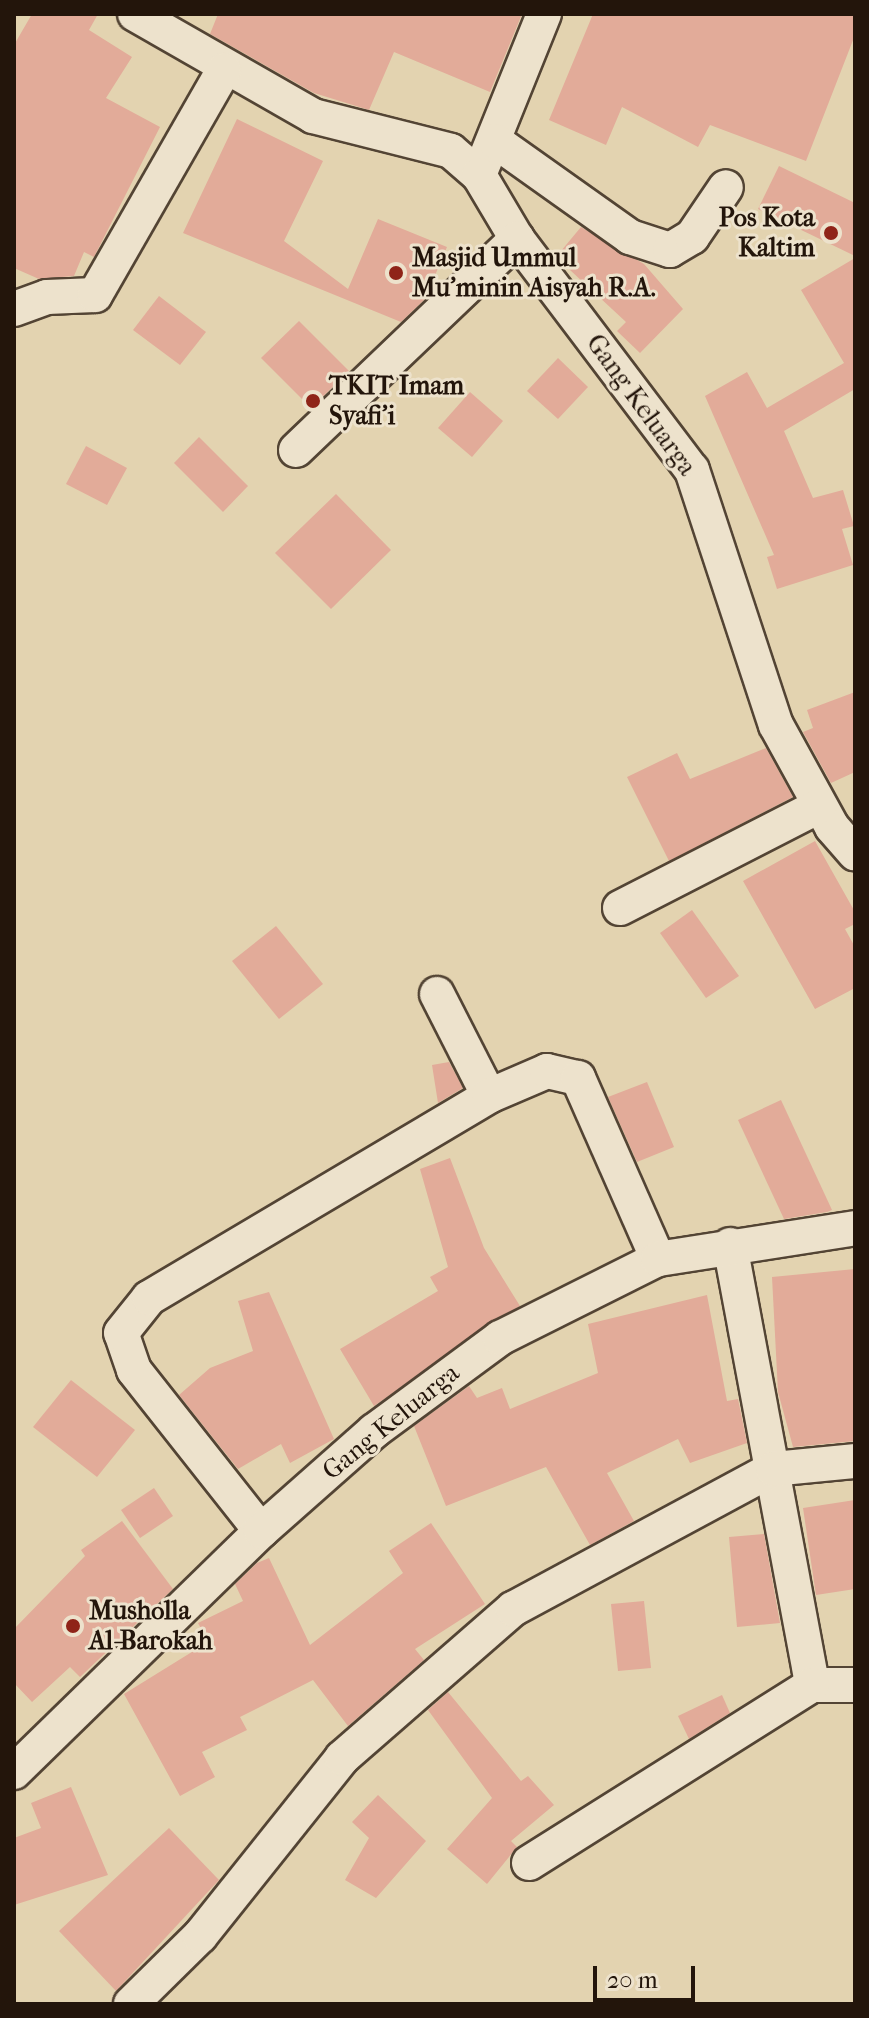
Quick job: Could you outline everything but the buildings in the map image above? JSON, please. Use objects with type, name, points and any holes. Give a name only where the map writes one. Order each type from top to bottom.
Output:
[{"type":"street","points":[[135,14],[224,70],[313,116],[451,151],[479,175],[544,14]]},
{"type":"street","points":[[14,309],[47,297],[95,295],[224,70]]},
{"type":"street","points":[[495,141],[630,237],[670,250],[692,237],[726,187]]},
{"type":"street","name":"Gang Keluarga","points":[[479,175],[517,239],[692,470],[776,725],[855,853]]},
{"type":"street","points":[[296,450],[517,239]]},
{"type":"street","points":[[620,908],[835,818]]},
{"type":"street","points":[[437,994],[489,1096]]},
{"type":"street","points":[[261,1531],[134,1370],[121,1333],[128,1318],[149,1298],[489,1096],[547,1071],[578,1078],[658,1259]]},
{"type":"street","name":"Gang Keluarga","points":[[14,1772],[261,1531],[374,1431],[489,1345],[658,1259],[730,1245],[855,1228]]},
{"type":"street","points":[[730,1245],[812,1685]]},
{"type":"street","points":[[131,2004],[200,1936],[342,1758],[427,1680],[513,1609],[773,1469],[855,1461]]},
{"type":"street","points":[[529,1863],[812,1685],[855,1685]]},
{"type":"place","name":"Pos Kota Kaltim","points":[[831,233]]},
{"type":"place","name":"Masjid Ummul Mu'minin Aisyah R.A.","points":[[396,273]]},
{"type":"place","name":"TKIT Imam Syafi'i","points":[[313,401]]},
{"type":"place","name":"Musholla Al-Barokah","points":[[73,1626]]}]
